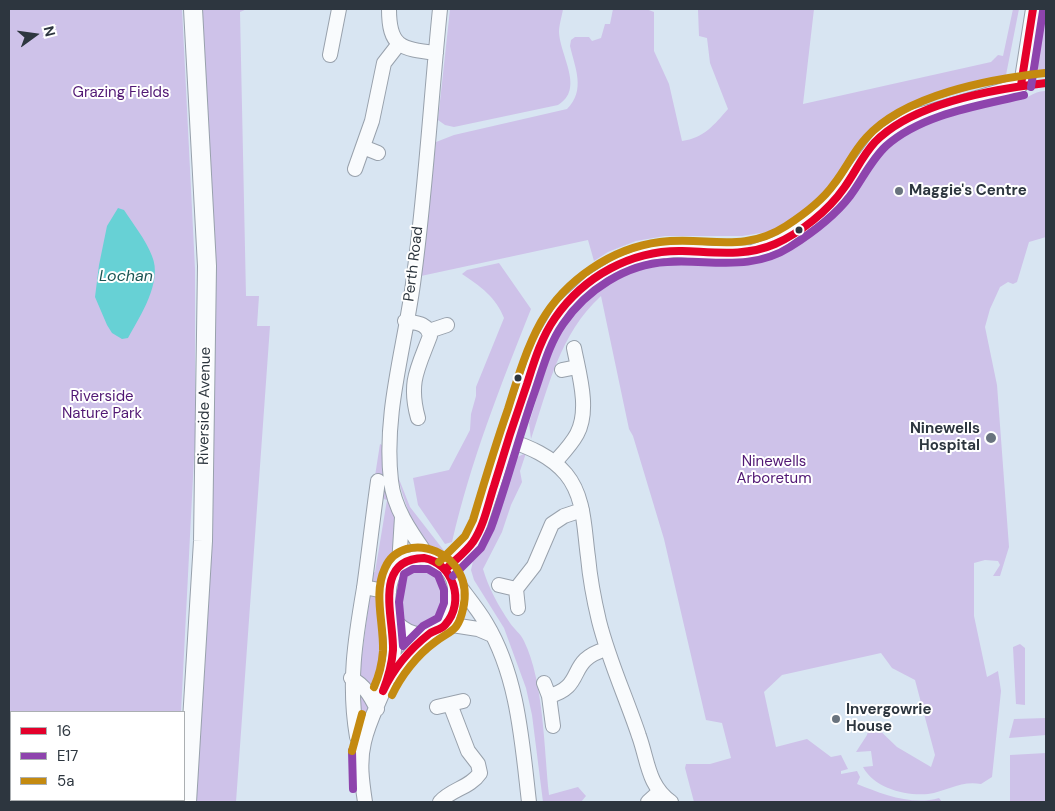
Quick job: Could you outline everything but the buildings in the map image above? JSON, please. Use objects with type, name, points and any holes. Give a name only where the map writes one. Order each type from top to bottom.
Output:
[{"type":"main road","name":"Riverside Avenue","points":[[187,802],[203,541],[207,266],[193,9]]},
{"type":"street","points":[[330,55],[339,9]]},
{"type":"street","points":[[389,9],[389,27],[398,45],[407,50],[436,53]]},
{"type":"street","name":"Perth Road","points":[[440,9],[414,277],[388,440],[391,483],[402,517],[429,558],[439,561],[450,573]]},
{"type":"street","points":[[450,573],[477,534],[540,346],[562,309],[590,282],[620,264],[650,253],[675,250],[715,254],[752,252],[776,243],[825,209],[838,196],[881,137],[912,117],[1021,85],[1033,9]]},
{"type":"street","points":[[355,169],[372,121],[384,63],[398,45]]},
{"type":"street","points":[[363,147],[378,153]]},
{"type":"street","points":[[406,321],[423,324],[429,331],[430,336],[414,376],[413,394],[418,418]]},
{"type":"street","points":[[429,331],[448,325]]},
{"type":"street","points":[[555,462],[571,444],[578,432],[582,419],[583,404],[574,348]]},
{"type":"street","points":[[562,370],[578,367]]},
{"type":"street","points":[[508,440],[530,448],[555,462],[567,474],[577,492],[582,510],[590,578],[607,649],[640,737],[649,774],[659,792],[671,802]]},
{"type":"street","points":[[357,737],[352,711],[351,678],[378,481]]},
{"type":"street","points":[[518,608],[516,589],[534,566],[552,524],[564,516],[582,510]]},
{"type":"street","name":"Perth Road","points":[[365,802],[361,756],[364,740],[390,678],[394,649],[392,618],[388,606],[389,592],[392,576],[398,566],[402,517]]},
{"type":"street","points":[[398,566],[414,559],[429,558]]},
{"type":"street","points":[[450,573],[455,592],[453,607],[446,624],[478,629],[492,635]]},
{"type":"street","points":[[450,573],[487,624],[509,677],[518,716],[529,802]]},
{"type":"street","points":[[499,585],[516,589]]},
{"type":"street","points":[[364,587],[389,592]]},
{"type":"street","points":[[392,618],[402,630],[415,635],[430,633]]},
{"type":"street","name":"Perth Road","points":[[390,678],[430,633],[446,624]]},
{"type":"street","points":[[553,726],[546,689],[569,688],[580,663],[588,655],[607,649]]},
{"type":"street","points":[[351,678],[362,684],[371,696],[376,709]]},
{"type":"street","points":[[440,802],[445,796],[475,781],[480,773],[478,764],[468,751],[450,704]]},
{"type":"street","points":[[648,802],[659,792]]},
{"type":"green space","name":"Riverside Nature Park","points":[[9,9],[182,9],[195,269],[195,438],[181,711],[10,711],[10,801],[175,802],[9,802]]},
{"type":"green space","points":[[198,9],[247,9],[240,12],[246,296],[259,296],[257,326],[270,326],[236,802],[191,802],[201,702]]},
{"type":"green space","points":[[450,9],[563,9],[559,32],[570,81],[570,90],[566,98],[558,105],[454,127],[445,125],[438,120]]},
{"type":"green space","points":[[613,9],[646,9],[654,12],[654,51],[669,84],[682,141],[703,134],[728,109],[710,63],[707,38],[699,36],[698,10],[814,9],[803,104],[991,62],[998,55],[1003,56],[1013,9],[1019,9],[1006,75],[1002,80],[903,109],[880,123],[867,138],[831,193],[773,231],[742,236],[665,236],[636,241],[608,252],[594,261],[588,240],[421,276],[436,142],[454,135],[567,109],[573,102],[578,87],[578,79],[570,46],[571,40],[575,37],[589,37],[592,41],[601,38],[605,24],[610,24]]},
{"type":"green space","points":[[1040,9],[1046,9],[1046,72],[1042,73],[1037,68],[1033,52]]},
{"type":"green space","name":"Ninewells Arboretum","points":[[1040,91],[1046,91],[1046,237],[1029,242],[1017,282],[1013,284],[1008,282],[1000,287],[990,309],[985,327],[997,385],[1009,547],[1000,576],[993,576],[1000,565],[998,561],[985,560],[974,563],[974,616],[987,677],[998,671],[1001,691],[992,777],[981,784],[967,783],[935,793],[910,794],[882,785],[868,774],[863,767],[873,766],[871,751],[856,752],[867,735],[870,721],[897,747],[931,767],[935,755],[915,680],[892,668],[881,653],[782,675],[764,692],[776,747],[807,739],[831,757],[841,755],[848,769],[841,771],[841,774],[857,771],[860,777],[857,784],[897,798],[918,801],[939,798],[942,802],[694,802],[685,768],[686,764],[710,764],[731,758],[722,723],[706,720],[664,539],[633,436],[629,429],[601,296],[575,327],[565,344],[550,381],[531,439],[529,423],[547,365],[561,331],[572,313],[586,298],[602,285],[639,267],[680,259],[757,258],[778,253],[798,243],[833,217],[870,157],[878,148],[899,131],[913,124],[943,113],[1006,96],[1017,101]]},
{"type":"green space","points":[[499,263],[531,309],[497,395],[477,453],[452,542],[445,544],[418,505],[413,478],[449,470],[470,430],[476,387],[504,318],[492,298],[462,274],[467,270]]},
{"type":"green space","points":[[380,444],[382,445],[386,482],[396,515],[394,555],[384,583],[376,584],[369,578],[370,573],[375,572],[387,500],[384,499],[375,476]]},
{"type":"green space","points":[[526,453],[520,471],[522,482],[511,505],[502,532],[483,569],[498,604],[510,623],[523,638],[531,658],[539,696],[549,795],[578,787],[586,796],[581,802],[543,802],[532,715],[526,688],[504,628],[474,580],[471,570],[515,458]]},
{"type":"green space","points":[[397,474],[410,507],[445,552],[429,546],[416,529]]},
{"type":"green space","points":[[418,564],[431,565],[439,570],[446,582],[448,597],[445,611],[438,622],[423,628],[407,625],[399,616],[395,603],[396,589],[401,576],[406,570]]},
{"type":"green space","points":[[375,595],[381,598],[387,647],[384,669],[376,696],[359,676],[370,596]]},
{"type":"green space","points":[[399,635],[417,642],[397,661]]},
{"type":"green space","points":[[1020,644],[1025,648],[1025,705],[1016,704],[1013,647]]},
{"type":"green space","points":[[367,694],[370,709],[362,730],[360,695]]},
{"type":"green space","points":[[1046,718],[1046,735],[1009,738],[1014,719]]},
{"type":"green space","points":[[1046,753],[1046,801],[1010,802],[1010,755]]},
{"type":"water","name":"Lochan","points":[[118,208],[124,210],[143,238],[155,266],[155,277],[149,298],[128,338],[122,339],[112,333],[95,297],[107,226]]},
{"type":"transit line","name":"16","points":[[1021,85],[1033,9]]},
{"type":"transit line","name":"E17","points":[[1031,87],[1043,11]]},
{"type":"transit line","name":"5a","points":[[439,562],[465,536],[473,520],[518,376],[536,332],[551,307],[577,280],[592,268],[608,259],[642,245],[677,241],[739,242],[770,234],[786,226],[818,202],[834,184],[866,138],[882,123],[902,111],[925,100],[974,85],[1045,73]]},
{"type":"transit line","name":"16","points":[[446,569],[464,553],[477,536],[542,342],[555,318],[580,290],[611,268],[645,255],[682,251],[741,252],[752,251],[775,244],[804,228],[822,213],[844,188],[870,147],[891,129],[910,117],[955,100],[1003,89],[1046,83]]},
{"type":"transit line","name":"E17","points":[[453,576],[481,548],[491,528],[547,356],[563,324],[583,300],[608,281],[637,268],[652,264],[667,262],[745,262],[775,255],[806,236],[837,211],[850,196],[871,164],[886,146],[900,135],[916,126],[951,113],[1024,95]]},
{"type":"transit line","name":"5a","points":[[374,687],[380,670],[383,651],[379,598],[385,568],[394,556],[407,549],[421,548],[436,551],[449,560],[459,572],[464,589],[461,617],[453,630],[428,647],[416,659],[392,695]]},
{"type":"transit line","name":"16","points":[[424,558],[434,561],[449,575],[455,595],[455,606],[445,625],[429,634],[409,653],[392,675],[383,691],[390,671],[393,650],[389,592],[392,579],[397,568],[408,561],[424,558]]},
{"type":"transit line","name":"E17","points":[[413,569],[428,569],[438,575],[444,590],[444,603],[438,618],[423,626],[403,646],[399,602],[404,574],[413,569]]},
{"type":"transit line","name":"5a","points":[[352,751],[362,714]]},
{"type":"transit line","name":"E17","points":[[352,751],[353,789]]},
{"type":"place","name":"Maggie's Centre","points":[[899,191]]},
{"type":"place","name":"Ninewells Hospital","points":[[991,438]]},
{"type":"place","name":"Invergowrie House","points":[[836,719]]},
{"type":"park label","name":"Grazing Fields","points":[[121,93]]}]
